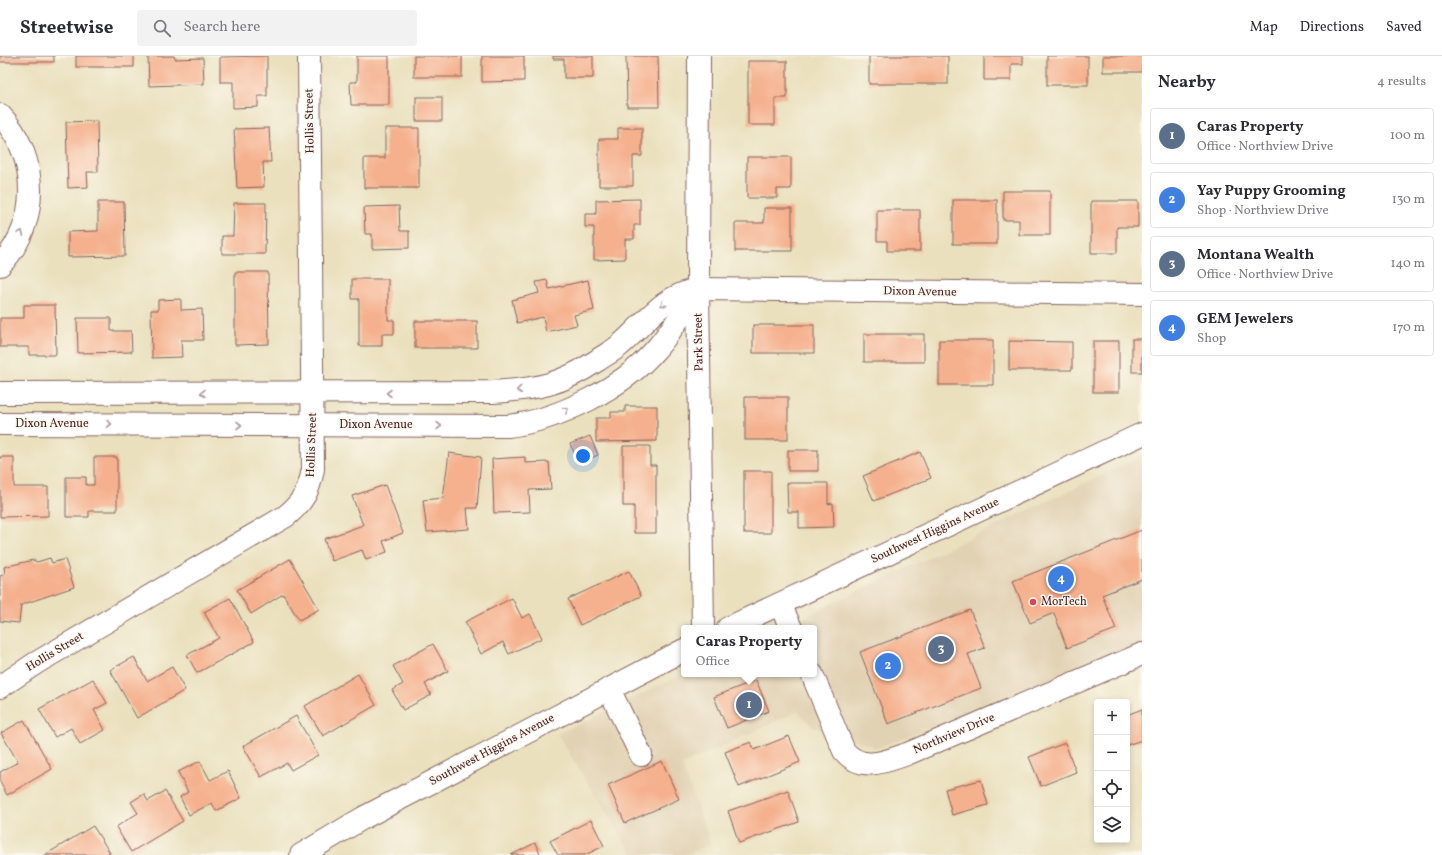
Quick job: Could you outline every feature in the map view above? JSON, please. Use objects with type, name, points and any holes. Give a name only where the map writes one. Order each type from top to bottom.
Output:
[{"type":"street","name":"Hollis Street","points":[[0,687],[36,663],[286,516],[305,497],[310,484],[313,469],[309,56]]},
{"type":"street","name":"Park Street","points":[[699,56],[698,289],[703,625]]},
{"type":"street","points":[[0,116],[10,127],[23,150],[30,187],[29,210],[22,232],[12,251],[0,265]]},
{"type":"street","name":"Dixon Avenue","points":[[0,424],[508,426],[527,424],[571,408],[614,385],[639,367],[657,348],[698,289]]},
{"type":"street","name":"Dixon Avenue","points":[[0,393],[493,392],[535,388],[552,384],[585,369],[618,347],[664,303],[685,292],[698,289],[1142,294]]},
{"type":"street","name":"Southwest Higgins Avenue","points":[[734,625],[1142,434]]},
{"type":"street","points":[[780,604],[790,625]]},
{"type":"street","name":"Southwest Higgins Avenue","points":[[302,855],[363,818],[681,652]]},
{"type":"street","name":"Northview Drive","points":[[813,677],[844,751],[851,759],[862,764],[882,763],[907,754],[1142,654]]},
{"type":"street","points":[[609,689],[641,755]]},
{"type":"shaded area","points":[[1142,456],[1142,648],[877,748],[812,727],[798,711],[682,765],[711,844],[684,855],[633,855],[557,734],[681,675],[681,677],[817,677],[817,625],[787,625]]},
{"type":"building","points":[[0,56],[54,56],[54,62],[0,62]]},
{"type":"building","points":[[76,56],[134,56],[134,67],[76,67]]},
{"type":"building","points":[[148,56],[174,56],[175,59],[203,58],[204,84],[149,86]]},
{"type":"building","points":[[267,56],[267,96],[258,96],[258,107],[233,108],[233,82],[220,82],[220,57]]},
{"type":"building","points":[[357,56],[389,56],[389,105],[351,105],[350,82],[357,82]]},
{"type":"building","points":[[414,56],[462,56],[462,77],[414,77]]},
{"type":"building","points":[[482,56],[524,56],[524,81],[482,82]]},
{"type":"building","points":[[553,56],[593,56],[593,78],[564,78],[564,59],[553,59]]},
{"type":"building","points":[[626,56],[658,56],[659,107],[627,107]]},
{"type":"building","points":[[869,56],[948,56],[948,84],[869,84]]},
{"type":"building","points":[[984,56],[1023,56],[1023,64],[1011,64],[1011,80],[984,80]]},
{"type":"building","points":[[1047,56],[1088,56],[1088,85],[1047,85]]},
{"type":"building","points":[[1103,56],[1142,56],[1142,72],[1103,72]]},
{"type":"building","points":[[748,61],[787,61],[787,98],[775,98],[775,125],[748,125]]},
{"type":"building","points":[[416,97],[442,97],[442,121],[416,121]]},
{"type":"building","points":[[97,121],[98,172],[87,172],[88,187],[68,188],[66,122]]},
{"type":"building","points":[[269,128],[271,162],[263,162],[264,187],[237,188],[234,129]]},
{"type":"building","points":[[385,128],[419,128],[419,188],[364,188],[364,158],[385,158]]},
{"type":"building","points":[[618,128],[642,128],[642,156],[633,156],[633,186],[599,186],[599,139],[618,139]]},
{"type":"building","points":[[747,157],[791,157],[791,189],[777,189],[777,198],[747,198]]},
{"type":"building","points":[[1003,191],[1050,191],[1050,235],[1019,235],[1019,220],[1003,220]]},
{"type":"building","points":[[640,199],[640,225],[634,225],[634,239],[625,239],[625,259],[594,260],[594,227],[585,227],[585,214],[596,214],[596,200]]},
{"type":"building","points":[[953,200],[997,200],[997,244],[953,244]]},
{"type":"building","points":[[1091,201],[1138,201],[1138,227],[1117,227],[1117,253],[1091,253]]},
{"type":"building","points":[[98,202],[124,202],[125,256],[68,257],[68,232],[98,231]]},
{"type":"building","points":[[234,203],[266,203],[265,254],[222,254],[222,236],[233,236]]},
{"type":"building","points":[[399,206],[400,231],[409,231],[409,248],[372,249],[372,234],[365,234],[364,207]]},
{"type":"building","points":[[764,208],[792,208],[792,251],[735,251],[735,223],[764,223]]},
{"type":"building","points":[[877,210],[920,210],[920,251],[887,251],[887,241],[877,241]]},
{"type":"building","points":[[235,272],[268,272],[269,344],[235,345]]},
{"type":"building","points":[[352,279],[388,279],[388,320],[394,320],[394,334],[382,334],[382,346],[359,346],[359,299],[352,299]]},
{"type":"building","points":[[547,280],[549,289],[588,280],[594,310],[574,315],[577,325],[546,332],[543,317],[517,323],[512,300],[539,293],[536,282]]},
{"type":"building","points":[[181,299],[181,310],[202,309],[203,340],[181,340],[182,357],[152,358],[151,310],[158,310],[158,300]]},
{"type":"building","points":[[24,305],[55,305],[56,355],[29,355],[29,347],[0,347],[0,318],[24,318]]},
{"type":"building","points":[[77,318],[111,318],[111,331],[131,331],[132,352],[78,353]]},
{"type":"building","points":[[415,321],[477,321],[477,348],[415,348]]},
{"type":"building","points":[[753,325],[814,325],[814,353],[753,353]]},
{"type":"building","points":[[864,334],[924,334],[924,362],[864,362]]},
{"type":"building","points":[[1132,339],[1142,339],[1142,372],[1132,372]]},
{"type":"building","points":[[939,340],[993,340],[993,385],[939,385]]},
{"type":"building","points":[[1009,341],[1072,342],[1072,370],[1009,370]]},
{"type":"building","points":[[1093,341],[1119,341],[1119,392],[1093,392]]},
{"type":"building","points":[[745,397],[788,397],[788,440],[745,440]]},
{"type":"building","points":[[625,406],[657,406],[657,441],[596,442],[596,418],[611,418],[611,412],[625,412]]},
{"type":"building","points":[[590,436],[598,455],[579,463],[570,444]]},
{"type":"building","points":[[623,446],[650,446],[650,465],[656,465],[656,533],[634,533],[634,506],[623,506]]},
{"type":"building","points":[[788,450],[818,450],[818,471],[788,471]]},
{"type":"building","points":[[920,452],[931,478],[874,501],[863,476]]},
{"type":"building","points":[[449,453],[481,457],[477,508],[467,508],[469,529],[427,532],[423,500],[443,498]]},
{"type":"building","points":[[0,457],[14,457],[14,487],[48,487],[48,516],[0,517]]},
{"type":"building","points":[[94,457],[117,457],[117,511],[89,511],[89,517],[66,517],[66,477],[86,477],[86,485],[94,485]]},
{"type":"building","points":[[525,457],[525,463],[549,462],[551,489],[529,490],[530,512],[494,513],[492,459]]},
{"type":"building","points":[[744,471],[771,471],[771,533],[744,533]]},
{"type":"building","points":[[787,483],[828,483],[828,504],[833,503],[834,527],[799,528],[799,512],[788,512]]},
{"type":"building","points":[[385,485],[403,533],[383,541],[387,552],[366,560],[362,550],[332,561],[324,539],[363,525],[352,496]]},
{"type":"building","points":[[1142,530],[1142,579],[1102,595],[1116,629],[1067,648],[1054,613],[1030,623],[1013,581]]},
{"type":"building","points":[[50,558],[52,563],[65,559],[74,587],[21,605],[19,623],[0,621],[0,576],[5,574],[4,567],[33,560],[37,562]]},
{"type":"building","points":[[290,559],[319,609],[299,620],[283,594],[251,614],[237,590]]},
{"type":"building","points":[[629,571],[641,596],[580,625],[568,599]]},
{"type":"building","points":[[230,598],[254,642],[197,673],[187,655],[219,638],[204,612]]},
{"type":"building","points":[[512,598],[522,618],[530,614],[542,638],[509,654],[503,642],[481,654],[465,622]]},
{"type":"building","points":[[970,610],[985,648],[968,654],[981,688],[888,724],[860,652]]},
{"type":"building","points":[[433,644],[448,671],[425,684],[431,695],[403,710],[392,690],[403,684],[393,666]]},
{"type":"building","points":[[134,657],[147,681],[172,667],[185,690],[137,718],[110,670]]},
{"type":"building","points":[[358,674],[376,705],[323,736],[305,706]]},
{"type":"building","points":[[93,679],[107,703],[94,710],[105,730],[80,744],[71,728],[55,737],[39,709]]},
{"type":"building","points":[[756,680],[769,711],[727,728],[714,697]]},
{"type":"building","points":[[1142,709],[1142,740],[1130,744],[1130,735],[1130,714]]},
{"type":"building","points":[[296,716],[318,755],[291,770],[287,763],[261,777],[243,746]]},
{"type":"building","points":[[24,720],[52,769],[7,795],[0,782],[0,772],[18,762],[1,733]]},
{"type":"building","points":[[789,736],[800,762],[739,787],[725,752],[751,742],[754,750]]},
{"type":"building","points":[[1065,743],[1076,772],[1041,786],[1029,757]]},
{"type":"building","points":[[200,761],[210,780],[228,771],[241,798],[216,811],[212,803],[189,815],[180,797],[188,792],[178,772]]},
{"type":"building","points":[[662,761],[679,799],[625,823],[608,785]]},
{"type":"building","points":[[981,780],[988,805],[952,815],[945,789]]},
{"type":"building","points":[[788,790],[799,822],[739,843],[728,811]]},
{"type":"building","points":[[165,791],[183,821],[131,852],[116,827],[138,813],[131,802],[144,794],[148,801]]},
{"type":"building","points":[[591,820],[604,846],[585,855],[558,855],[550,841]]},
{"type":"building","points":[[93,826],[110,853],[106,855],[45,855]]},
{"type":"building","points":[[535,843],[541,855],[511,855]]},
{"type":"place","name":"GEM Jewelers","points":[[1061,579]]},
{"type":"place","name":"MorTech","points":[[1033,602]]},
{"type":"place","name":"Montana Wealth","points":[[941,649]]},
{"type":"place","name":"Yay Puppy Grooming","points":[[888,666]]},
{"type":"place","name":"Caras Property","points":[[749,705]]}]
